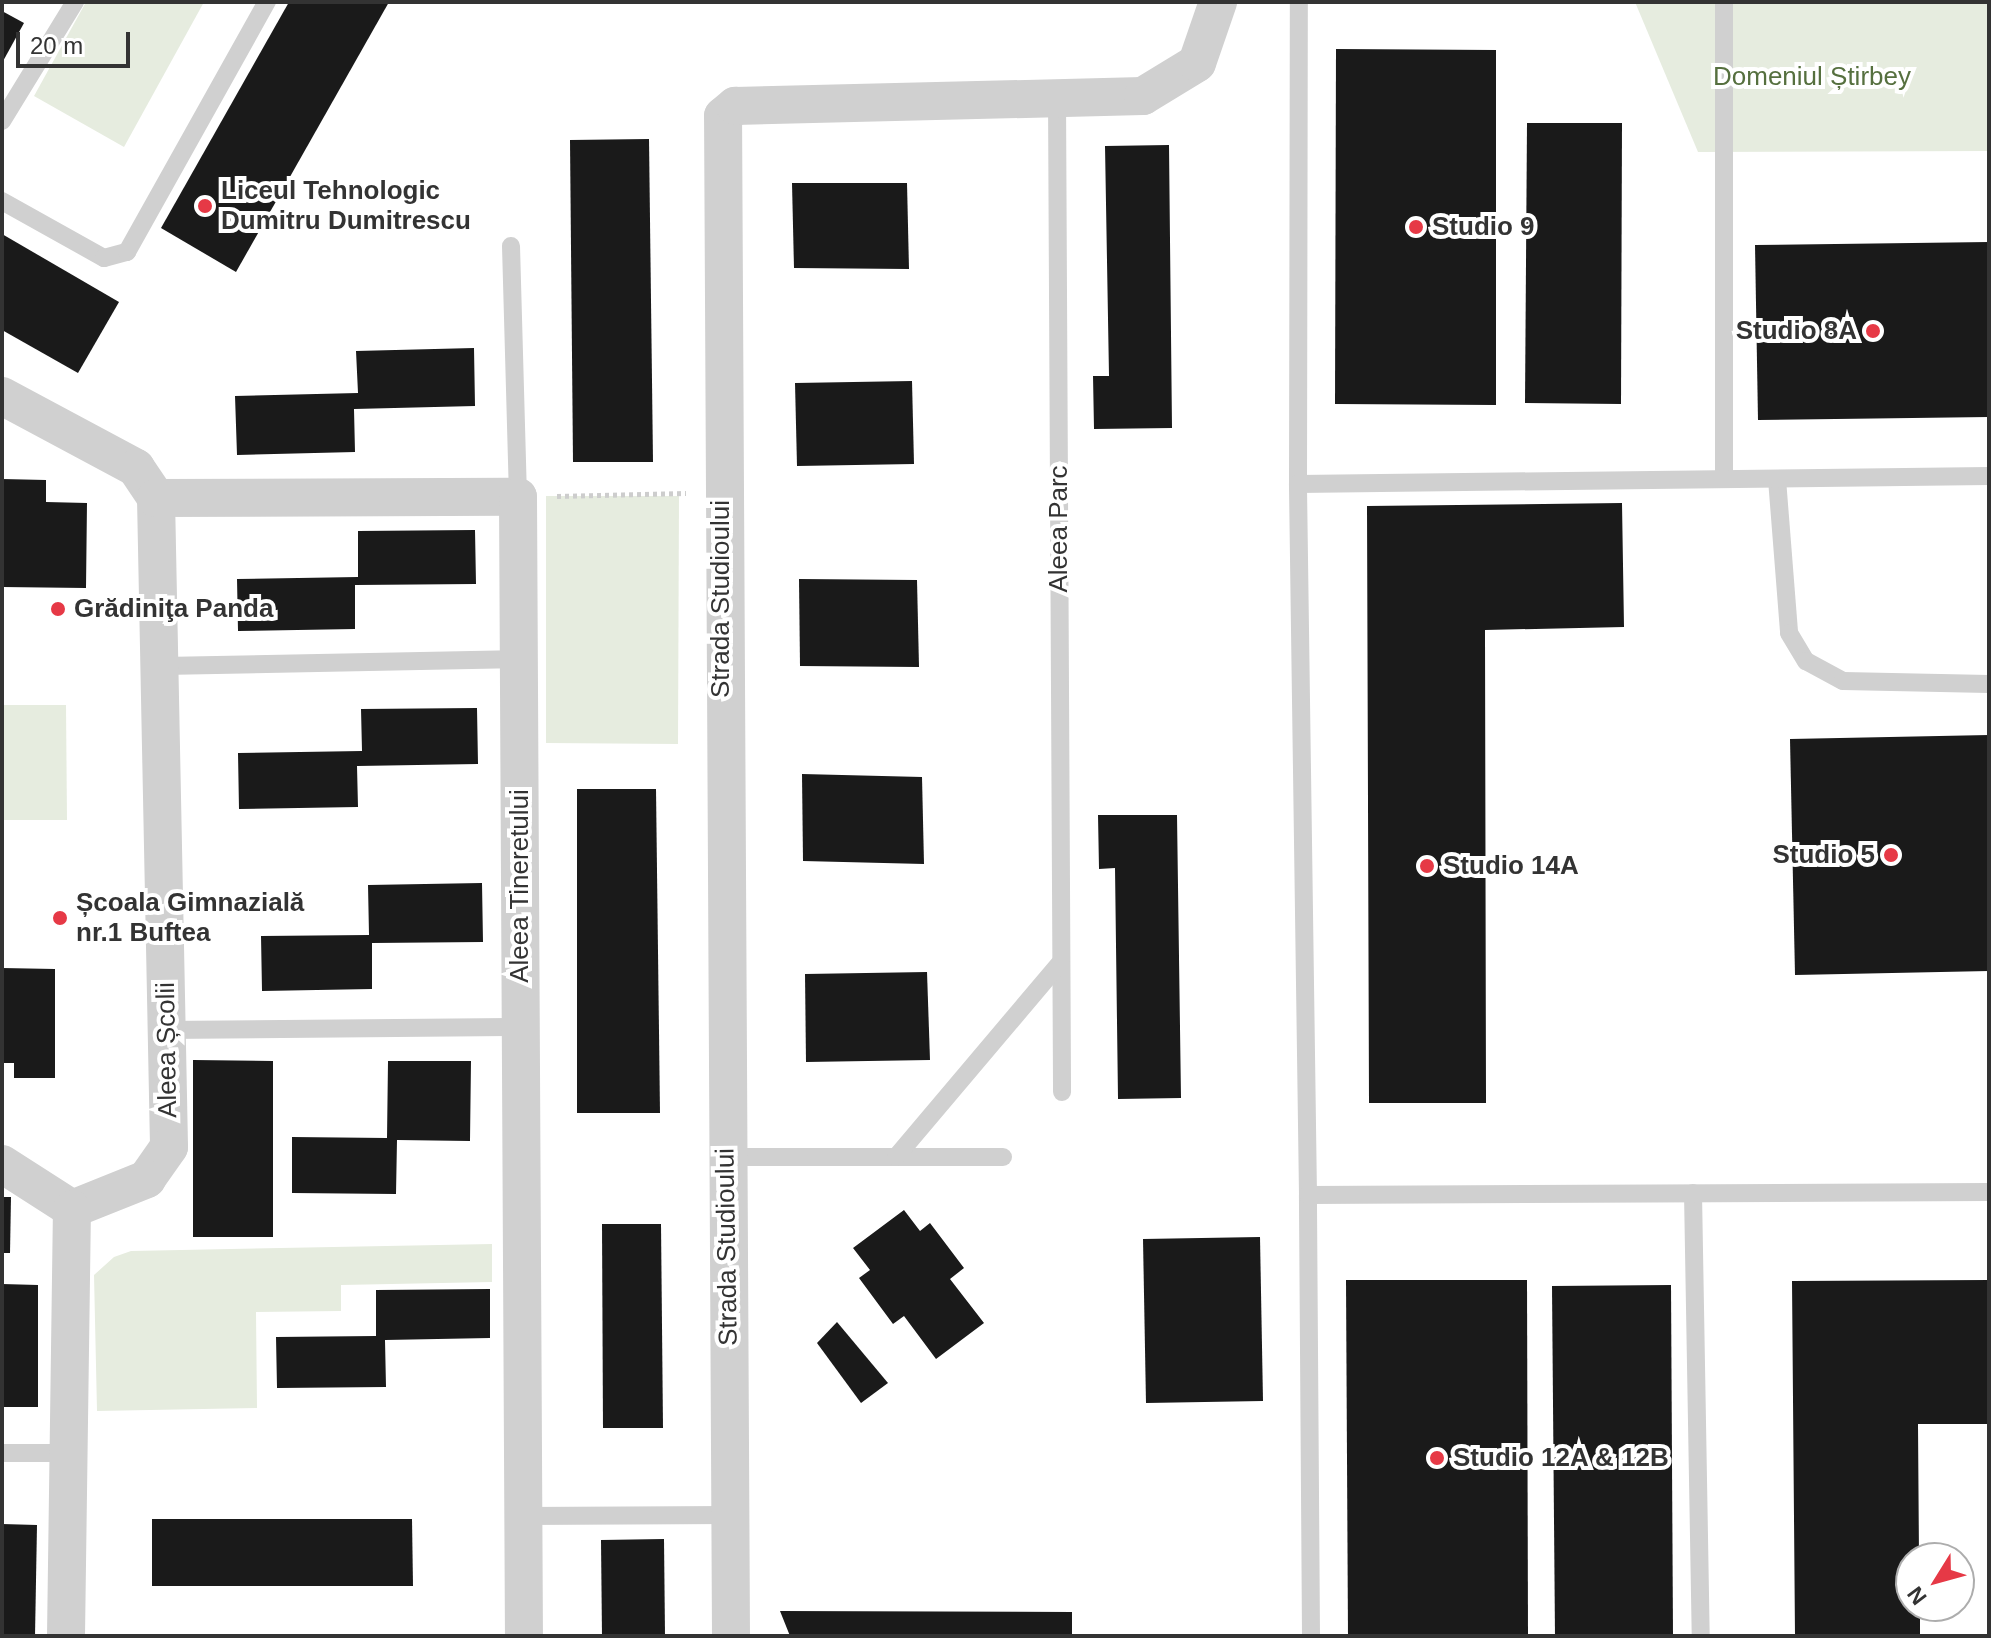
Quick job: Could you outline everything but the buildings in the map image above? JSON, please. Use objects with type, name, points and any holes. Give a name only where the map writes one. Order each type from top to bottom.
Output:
[{"type":"street","name":"Strada Studioului","points":[[731,1636],[720,532],[723,116],[735,106],[1143,96],[1173,83],[1197,63],[1218,2]]},
{"type":"street","points":[[2,396],[136,468],[156,498],[518,497]]},
{"type":"street","name":"Aleea Tineretului","points":[[518,497],[524,1636]]},
{"type":"street","name":"Aleea Școlii","points":[[72,1209],[147,1179],[169,1147],[165,1030],[163,666],[156,498]]},
{"type":"street","points":[[2,1164],[72,1209],[66,1636]]},
{"type":"lane","points":[[2,121],[75,2]]},
{"type":"lane","points":[[2,201],[104,258],[127,252],[267,2]]},
{"type":"lane","points":[[1299,2],[1298,484],[1311,1636]]},
{"type":"lane","points":[[1724,2],[1724,479]]},
{"type":"lane","name":"Aleea Parc","points":[[1057,96],[1062,1092]]},
{"type":"lane","points":[[511,246],[518,497]]},
{"type":"lane","points":[[1298,484],[1989,476]]},
{"type":"lane","points":[[1777,479],[1789,633],[1806,661],[1843,681],[1989,684]]},
{"type":"lane","points":[[163,666],[519,659]]},
{"type":"lane","points":[[896,1157],[1061,962]]},
{"type":"lane","points":[[165,1030],[521,1027]]},
{"type":"lane","points":[[726,1157],[1003,1157]]},
{"type":"lane","points":[[1308,1195],[1989,1192]]},
{"type":"lane","points":[[1693,1193],[1701,1636]]},
{"type":"lane","points":[[2,1453],[69,1453]]},
{"type":"lane","points":[[523,1516],[730,1515]]},
{"type":"path","points":[[518,497],[691,492],[720,532]]},
{"type":"green space","points":[[86,2],[204,2],[124,147],[34,96]]},
{"type":"green space","name":"Domeniul Știrbey","points":[[1635,2],[1989,2],[1989,151],[1698,152]]},
{"type":"green space","points":[[546,496],[679,496],[678,744],[546,743]]},
{"type":"green space","points":[[2,705],[66,705],[67,820],[2,820]]},
{"type":"green space","points":[[492,1244],[492,1282],[341,1285],[341,1311],[256,1312],[257,1408],[97,1411],[94,1275],[114,1257],[131,1251]]},
{"type":"place","name":"Liceul Tehnologic Dumitru Dumitrescu","points":[[205,206]]},
{"type":"place","name":"Studio 9","points":[[1416,227]]},
{"type":"place","name":"Studio 8A","points":[[1873,331]]},
{"type":"place","name":"Grădiniţa Panda","points":[[58,609]]},
{"type":"place","name":"Studio 5","points":[[1891,855]]},
{"type":"place","name":"Studio 14A","points":[[1427,866]]},
{"type":"place","name":"Școala Gimnazială nr.1 Buftea","points":[[60,918]]},
{"type":"place","name":"Studio 12A & 12B","points":[[1437,1458]]}]
